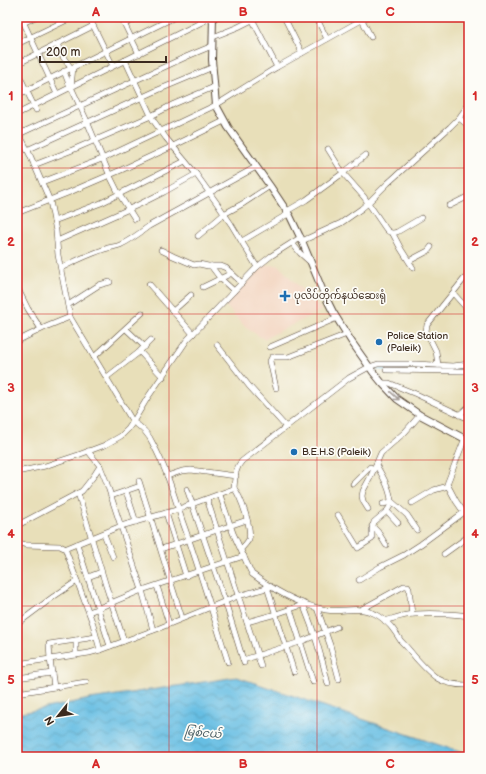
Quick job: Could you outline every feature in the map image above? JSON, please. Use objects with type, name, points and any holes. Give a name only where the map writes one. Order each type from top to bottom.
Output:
[{"type":"street","points":[[21,17],[57,94]]},
{"type":"street","points":[[23,22],[35,17]]},
{"type":"street","points":[[17,44],[73,17]]},
{"type":"street","points":[[89,17],[113,66]]},
{"type":"street","points":[[121,17],[139,54]]},
{"type":"street","points":[[125,24],[139,17]]},
{"type":"street","points":[[17,95],[132,38],[165,19],[175,17]]},
{"type":"street","points":[[17,114],[35,108],[57,94],[212,17],[212,46],[216,105],[224,121],[287,212],[302,239],[324,294],[337,318],[369,367],[397,399],[420,415],[467,440],[447,484],[463,513],[404,555],[359,580]]},
{"type":"street","points":[[212,37],[258,17]]},
{"type":"street","points":[[284,17],[302,53]]},
{"type":"street","points":[[316,17],[327,39]]},
{"type":"street","points":[[42,182],[102,159],[216,105],[277,67],[365,18],[371,37]]},
{"type":"street","points":[[252,19],[277,67]]},
{"type":"street","points":[[17,64],[93,26]]},
{"type":"street","points":[[57,44],[63,57],[72,68],[71,87]]},
{"type":"street","points":[[212,46],[80,106],[18,132],[50,200],[58,255],[70,317],[133,422],[140,426],[153,444],[167,476],[228,662]]},
{"type":"street","points":[[125,60],[151,116],[172,147],[196,174],[209,192],[242,241],[257,267]]},
{"type":"street","points":[[27,150],[213,67]]},
{"type":"street","points":[[17,71],[35,108]]},
{"type":"street","points":[[64,71],[110,176],[135,220]]},
{"type":"street","points":[[34,165],[151,116],[174,104],[214,87]]},
{"type":"street","points":[[17,472],[56,462],[88,451],[114,441],[121,436],[128,430],[183,345],[257,267],[292,243],[341,223],[368,203],[388,183],[450,128],[469,104]]},
{"type":"street","points":[[459,118],[469,126]]},
{"type":"street","points":[[17,213],[110,176],[224,121]]},
{"type":"street","points":[[328,149],[343,173],[368,203],[386,229],[393,234],[413,268]]},
{"type":"street","points":[[242,241],[306,200],[366,155]]},
{"type":"street","points":[[54,221],[89,208],[185,161]]},
{"type":"street","points":[[61,268],[90,254],[122,244],[138,235],[149,226],[256,167]]},
{"type":"street","points":[[57,241],[164,192],[196,174]]},
{"type":"street","points":[[198,236],[224,214],[270,186]]},
{"type":"street","points":[[449,206],[469,196]]},
{"type":"street","points":[[393,234],[421,218]]},
{"type":"street","points":[[292,243],[300,253],[311,262]]},
{"type":"street","points":[[409,261],[428,252],[431,247]]},
{"type":"street","points":[[161,250],[172,256],[194,264],[221,266],[226,268],[242,283]]},
{"type":"street","points":[[211,266],[220,278],[234,291]]},
{"type":"street","points":[[203,287],[232,273]]},
{"type":"street","points":[[438,365],[436,351],[426,328],[434,315],[464,279]]},
{"type":"street","points":[[68,305],[99,285],[110,282]]},
{"type":"street","points":[[149,284],[193,334]]},
{"type":"street","points":[[17,287],[28,309],[41,329]]},
{"type":"street","points":[[453,293],[469,311]]},
{"type":"street","points":[[173,311],[191,295]]},
{"type":"street","points":[[465,306],[469,300]]},
{"type":"street","points":[[94,357],[142,313]]},
{"type":"street","points":[[17,340],[70,317]]},
{"type":"street","points":[[270,347],[337,318]]},
{"type":"street","points":[[126,329],[144,347]]},
{"type":"street","points":[[276,388],[270,361],[272,357],[288,357],[347,334]]},
{"type":"street","points":[[107,377],[140,352],[151,340]]},
{"type":"street","points":[[217,345],[249,386],[286,428]]},
{"type":"street","points":[[140,352],[162,377]]},
{"type":"street","points":[[241,549],[247,543],[250,535],[249,525],[240,497],[234,488],[239,465],[349,378],[369,367],[378,364],[453,366],[469,364]]},
{"type":"street","points":[[386,370],[469,371]]},
{"type":"street","points":[[382,383],[389,383],[469,419]]},
{"type":"street","points":[[460,414],[469,407]]},
{"type":"street","points":[[368,509],[362,496],[373,467],[382,451],[405,432],[420,415]]},
{"type":"street","points":[[88,451],[100,466],[106,481],[142,590],[153,630]]},
{"type":"street","points":[[18,525],[78,493],[86,486],[100,466]]},
{"type":"street","points":[[353,484],[373,467]]},
{"type":"street","points":[[373,467],[382,476],[392,502],[407,515],[417,530]]},
{"type":"street","points":[[167,476],[182,471],[191,470],[236,476]]},
{"type":"street","points":[[111,496],[126,491],[139,483],[182,618]]},
{"type":"street","points":[[412,503],[434,490],[448,486]]},
{"type":"street","points":[[66,549],[121,526],[151,518],[220,495],[234,488]]},
{"type":"street","points":[[187,489],[214,566],[243,662],[258,655],[300,642],[336,628]]},
{"type":"street","points":[[126,491],[136,522]]},
{"type":"street","points":[[78,493],[101,572],[124,641]]},
{"type":"street","points":[[220,495],[231,526],[252,574],[269,587],[290,598],[317,608],[326,610],[352,609],[371,612],[385,621],[429,672],[438,680],[449,684],[469,685]]},
{"type":"street","points":[[207,499],[261,666]]},
{"type":"street","points":[[383,504],[392,502]]},
{"type":"street","points":[[338,515],[357,548],[372,539],[374,522],[386,511],[392,502]]},
{"type":"street","points":[[386,511],[398,523]]},
{"type":"street","points":[[166,513],[186,576]]},
{"type":"street","points":[[161,549],[247,520]]},
{"type":"street","points":[[373,529],[386,545]]},
{"type":"street","points":[[104,534],[113,557]]},
{"type":"street","points":[[444,554],[469,536]]},
{"type":"street","points":[[17,542],[34,546],[60,546],[66,549],[100,650]]},
{"type":"street","points":[[77,544],[110,646]]},
{"type":"street","points":[[88,612],[142,590],[244,556]]},
{"type":"street","points":[[88,577],[101,572]]},
{"type":"street","points":[[17,624],[77,581]]},
{"type":"street","points":[[157,586],[169,624]]},
{"type":"street","points":[[361,610],[404,586],[408,586],[412,614]]},
{"type":"street","points":[[86,682],[19,692],[17,664],[100,650],[238,596],[269,587]]},
{"type":"street","points":[[269,587],[294,672]]},
{"type":"street","points":[[247,622],[304,604]]},
{"type":"street","points":[[304,604],[323,662],[328,684]]},
{"type":"street","points":[[317,608],[330,645],[339,679]]},
{"type":"street","points":[[290,609],[313,682]]},
{"type":"street","points":[[385,621],[412,614],[469,616]]},
{"type":"street","points":[[54,687],[49,644],[96,637]]},
{"type":"street","points":[[76,640],[76,655]]},
{"type":"street","points":[[18,678],[52,673]]},
{"type":"shaded area","points":[[265,265],[278,265],[322,310],[264,339],[246,328],[223,303]]},
{"type":"water","name":"မြစ်ငယ်","points":[[237,677],[469,755],[469,757],[17,757],[17,714],[90,699]]},
{"type":"waterway","points":[[451,368],[469,367]]},
{"type":"waterway","points":[[377,368],[389,369]]},
{"type":"place","name":"ပုလိပ်တိုက်နယ်ဆေးရုံ","points":[[285,296]]},
{"type":"place","name":"Police Station (Paleik)","points":[[379,342]]},
{"type":"place","name":"B.E.H.S (Paleik)","points":[[294,452]]}]
